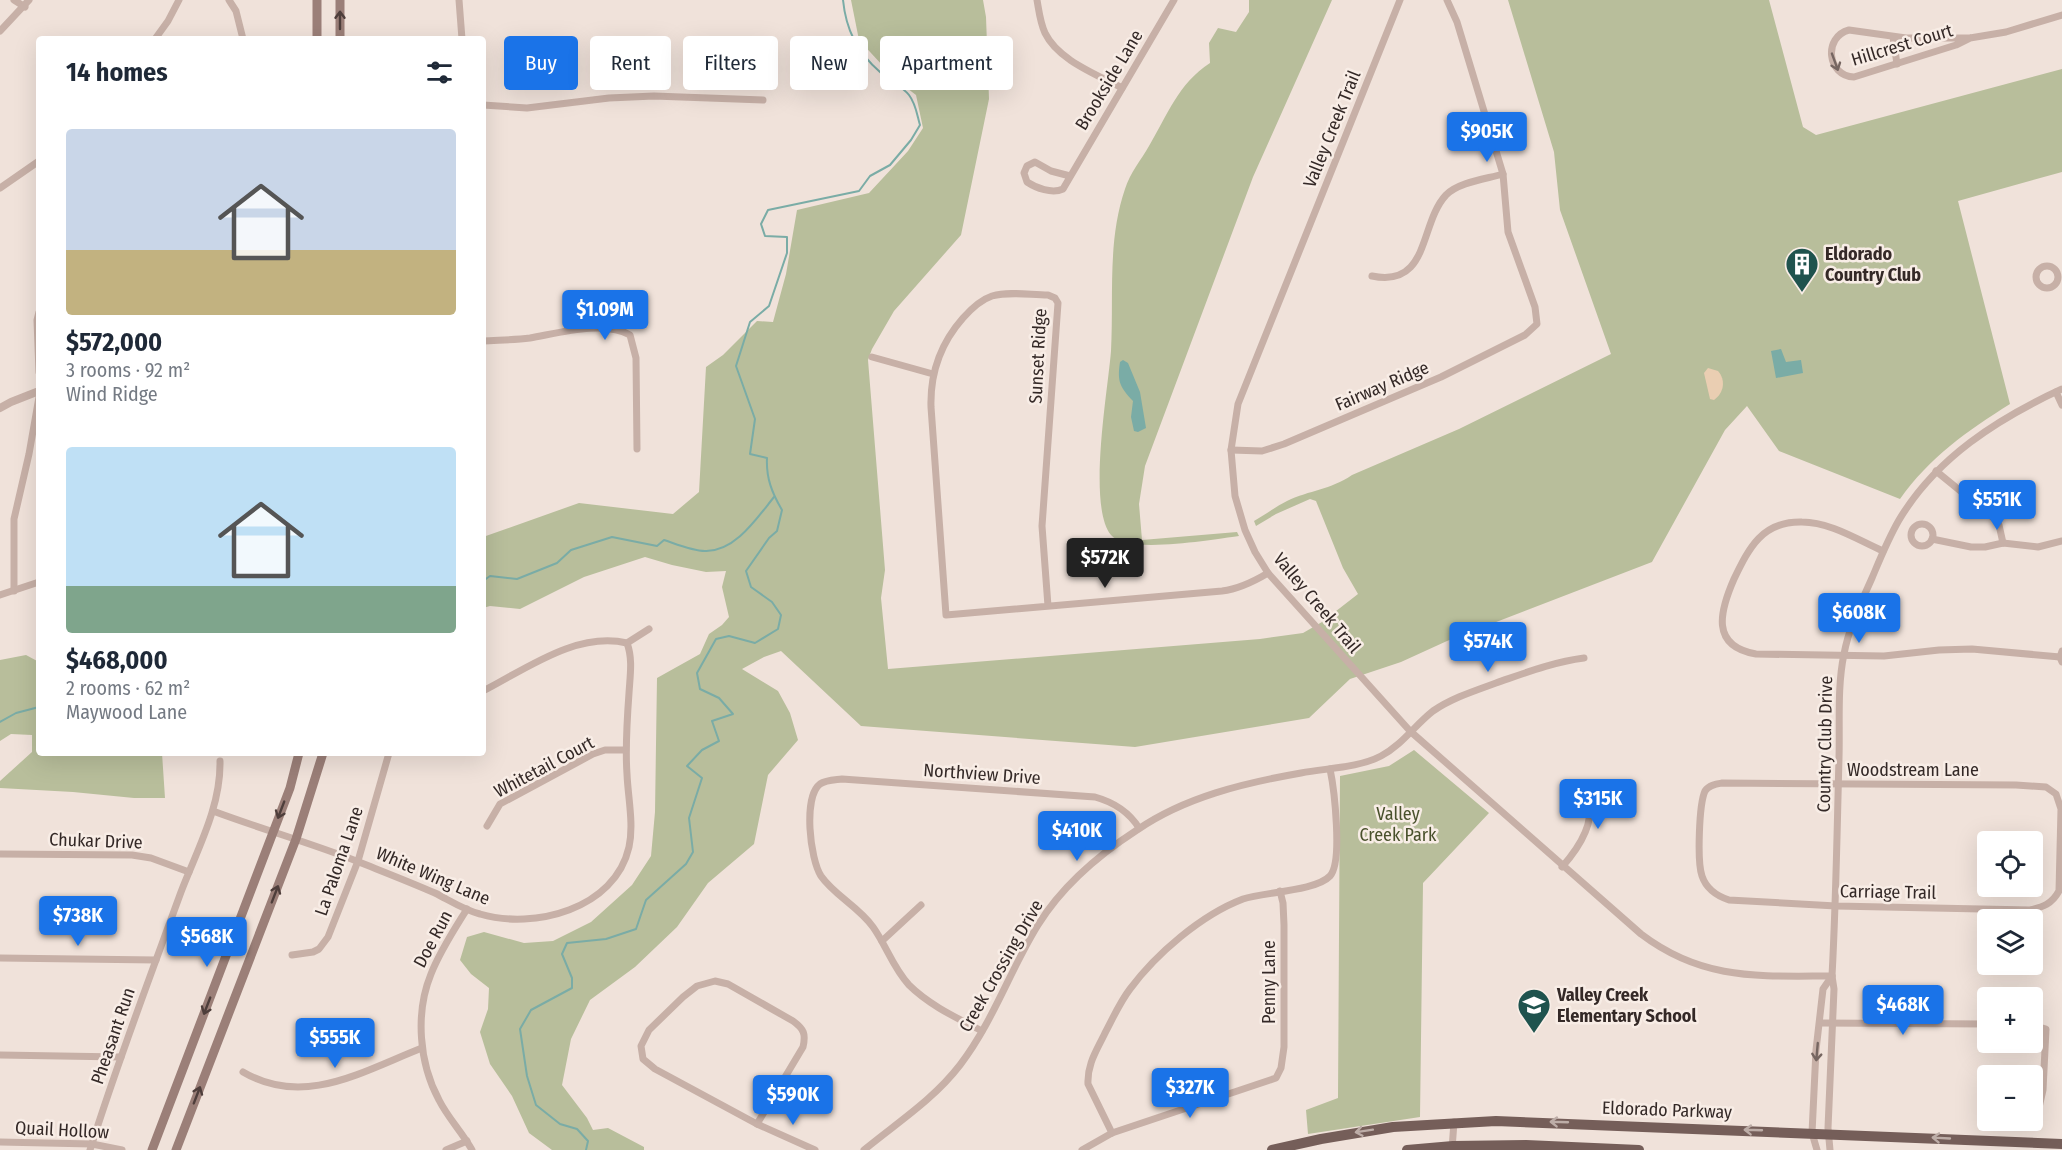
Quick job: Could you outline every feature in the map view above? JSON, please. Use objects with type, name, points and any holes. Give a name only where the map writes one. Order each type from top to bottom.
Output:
[{"type":"main road","points":[[317,0],[317,36]]},
{"type":"main road","points":[[340,0],[340,36]]},
{"type":"main road","points":[[152,1150],[290,788],[298,756]]},
{"type":"main road","points":[[176,1150],[296,839],[322,756]]},
{"type":"main road","name":"Eldorado Parkway","points":[[1272,1150],[1357,1132],[1454,1122],[1528,1121],[2062,1144]]},
{"type":"main road","points":[[1407,1150],[1526,1145],[1640,1150]]},
{"type":"street","points":[[14,0],[27,3]]},
{"type":"street","points":[[157,36],[179,0]]},
{"type":"street","points":[[229,0],[236,11],[242,36]]},
{"type":"street","points":[[459,0],[462,36]]},
{"type":"street","points":[[1037,0],[1042,27],[1054,46],[1068,58],[1122,88]]},
{"type":"street","name":"Brookside Lane","points":[[1070,176],[1051,171],[1035,162],[1027,166],[1024,173],[1029,183],[1057,192],[1063,189],[1174,0]]},
{"type":"street","name":"Valley Creek Trail","points":[[1400,0],[1244,386],[1235,414],[1231,450],[1232,482],[1241,519],[1255,552],[1268,573],[1410,731],[1562,867],[1664,951],[1711,970],[1741,974],[1832,976]]},
{"type":"street","points":[[1372,276],[1392,278],[1413,264],[1441,202],[1450,192],[1503,174],[1458,22],[1447,0]]},
{"type":"street","points":[[0,31],[27,3]]},
{"type":"street","name":"Hillcrest Court","points":[[1970,38],[1956,45],[1858,77],[1846,77],[1836,69],[1831,52],[1833,40],[1845,31],[1893,37],[1970,38],[2006,32],[2062,15]]},
{"type":"street","points":[[1893,37],[1897,64]]},
{"type":"street","points":[[486,105],[527,108],[609,98],[654,96],[763,100]]},
{"type":"street","points":[[0,188],[36,163]]},
{"type":"street","name":"Fairway Ridge","points":[[1231,450],[1262,451],[1278,446],[1441,377],[1529,333],[1537,324],[1535,307],[1509,232],[1503,174]]},
{"type":"street","name":"Sunset Ridge","points":[[1009,294],[1048,295],[1057,300],[1042,520],[1048,606],[946,615],[932,407],[933,374],[938,357],[951,332],[980,302],[993,296],[1009,294]]},
{"type":"street","points":[[486,341],[517,340],[571,331],[603,329],[622,330],[630,335],[636,358],[637,449]]},
{"type":"street","points":[[872,357],[933,374]]},
{"type":"street","points":[[0,408],[36,391]]},
{"type":"street","points":[[2059,391],[2062,405]]},
{"type":"street","name":"Country Club Drive","points":[[1830,1150],[1828,1134],[1834,989],[1832,976],[1843,655],[1856,614],[1883,551],[1906,509],[1936,471],[1979,435],[2026,407],[2059,391]]},
{"type":"street","points":[[14,591],[14,519],[36,414]]},
{"type":"street","points":[[1936,471],[1996,519],[2002,543]]},
{"type":"street","points":[[1883,551],[1816,523],[1796,522],[1782,525],[1763,534],[1750,547],[1725,600],[1721,614],[1723,630],[1730,641],[1742,650],[1756,654],[1884,656],[1980,649],[2061,657]]},
{"type":"street","points":[[1932,539],[1971,547],[2002,543],[2037,547],[2062,541]]},
{"type":"street","points":[[1048,606],[1231,590],[1268,573]]},
{"type":"street","points":[[0,595],[36,583]]},
{"type":"street","points":[[486,690],[578,644],[607,641],[627,643],[649,628]]},
{"type":"street","name":"White Wing Lane","points":[[213,811],[358,861],[422,887],[466,909],[492,917],[555,916],[578,907],[607,887],[616,877],[629,848],[626,750],[630,661],[627,643]]},
{"type":"street","name":"Creek Crossing Drive","points":[[864,1150],[937,1092],[960,1065],[982,1031],[1023,951],[1047,911],[1085,871],[1139,828],[1178,808],[1221,791],[1273,778],[1368,761],[1381,756],[1400,742],[1432,712],[1461,696],[1548,664],[1584,658]]},
{"type":"street","name":"Whitetail Court","points":[[487,826],[500,804],[514,796],[592,754],[605,750],[626,750]]},
{"type":"street","name":"La Paloma Lane","points":[[292,955],[313,952],[323,945],[358,861],[387,756]]},
{"type":"street","name":"Pheasant Run","points":[[91,1147],[156,960],[213,811],[219,783],[220,761]]},
{"type":"street","points":[[1082,1150],[1112,1133],[1088,1084],[1089,1066],[1130,988],[1184,934],[1210,916],[1246,898],[1312,886],[1332,875],[1336,864],[1336,841],[1334,790],[1330,769]]},
{"type":"street","name":"Northview Drive","points":[[882,940],[862,914],[825,880],[815,864],[810,832],[813,796],[815,790],[826,781],[842,779],[1095,797],[1109,801],[1120,808],[1139,828]]},
{"type":"street","name":"Woodstream Lane","points":[[1719,897],[1701,874],[1700,831],[1705,792],[1714,784],[1722,783],[2016,785],[2051,789],[2056,794],[2061,809],[2060,883],[2055,899]]},
{"type":"street","points":[[1562,867],[1583,838],[1588,820],[1589,801],[1581,784]]},
{"type":"street","name":"Chukar Drive","points":[[0,854],[132,855],[151,858],[189,872]]},
{"type":"street","name":"Penny Lane","points":[[1112,1133],[1276,1078],[1283,1060],[1284,925],[1280,891]]},
{"type":"street","name":"Carriage Trail","points":[[1719,897],[1741,902],[1836,906],[2030,910],[2048,905],[2055,899]]},
{"type":"street","points":[[921,905],[882,940],[894,964],[909,984],[944,1011],[982,1031]]},
{"type":"street","name":"Doe Run","points":[[466,909],[438,958],[426,986],[422,1048],[428,1074],[438,1099],[472,1150]]},
{"type":"street","points":[[0,958],[156,960]]},
{"type":"street","name":"Country Club Drive","points":[[1817,1150],[1812,1133],[1815,1078],[1823,988],[1832,976]]},
{"type":"street","points":[[757,1125],[803,1047],[805,1034],[801,1027],[793,1021],[728,984],[706,982],[683,997],[649,1030],[641,1046],[643,1059],[655,1069],[757,1125],[815,1150]]},
{"type":"street","points":[[1820,1023],[1977,1024]]},
{"type":"street","points":[[2043,1028],[2046,1029],[2043,1090]]},
{"type":"street","points":[[243,1072],[261,1082],[296,1088],[313,1087],[332,1083],[422,1048]]},
{"type":"street","points":[[0,1055],[121,1057]]},
{"type":"street","points":[[1815,1078],[1831,1079]]},
{"type":"street","points":[[1452,1148],[1454,1122]]},
{"type":"street","points":[[446,1150],[467,1141]]},
{"type":"street","name":"Quail Hollow","points":[[0,1142],[122,1150]]},
{"type":"green space","name":"Eldorado Country Club","points":[[851,0],[983,0],[987,36],[880,36],[880,63],[868,50],[868,36],[858,36]]},
{"type":"green space","points":[[1249,0],[1332,0],[1253,177],[1145,466],[1139,504],[1142,540],[1237,532],[1239,536],[1152,545],[1120,541],[1111,535],[1104,520],[1100,500],[1103,419],[1111,351],[1113,249],[1119,209],[1130,178],[1175,100],[1190,80],[1210,63],[1209,43],[1218,28],[1236,32],[1249,12]]},
{"type":"green space","name":"Eldorado Country Club","points":[[1508,0],[1769,0],[1803,127],[1816,135],[2062,69],[2062,172],[1958,201],[2010,404],[1979,424],[1936,458],[1900,499],[1779,451],[1747,406],[1725,430],[1652,562],[1447,641],[1401,662],[1350,679],[1309,718],[1135,747],[861,726],[781,651],[742,669],[778,691],[790,713],[798,740],[768,775],[754,844],[708,883],[677,927],[635,967],[590,1000],[571,1039],[562,1085],[587,1118],[593,1130],[608,1128],[644,1147],[644,1150],[552,1150],[529,1133],[512,1096],[490,1064],[480,1032],[488,1009],[489,988],[471,974],[460,960],[467,937],[484,932],[524,943],[553,941],[591,922],[632,885],[651,856],[655,812],[657,678],[700,654],[709,634],[729,617],[722,587],[726,571],[706,572],[645,557],[584,577],[520,609],[486,607],[486,536],[579,503],[673,514],[699,492],[706,367],[723,355],[757,321],[773,322],[786,274],[797,210],[869,193],[908,151],[923,128],[916,95],[909,90],[989,90],[989,99],[961,235],[894,311],[868,360],[885,570],[881,598],[888,669],[1260,639],[1303,633],[1322,622],[1358,594],[1343,568],[1316,501],[1310,499],[1256,526],[1254,521],[1287,501],[1336,484],[1459,429],[1611,354],[1560,210],[1554,152]]},
{"type":"green space","points":[[26,655],[36,660],[36,756],[162,756],[165,798],[134,798],[0,788],[0,781],[32,752],[32,735],[11,734],[0,741],[0,660]]},
{"type":"green space","name":"Valley Creek Park","points":[[1414,750],[1489,813],[1423,883],[1420,1117],[1308,1134],[1306,1110],[1338,1098],[1340,776],[1389,766]]},
{"type":"sand","points":[[1708,368],[1718,371],[1723,382],[1722,390],[1714,400],[1710,399],[1704,373]]},
{"type":"water","points":[[1781,349],[1786,362],[1801,360],[1803,373],[1776,378],[1771,351]]},
{"type":"water","points":[[1123,360],[1128,363],[1140,392],[1146,428],[1138,432],[1134,431],[1131,417],[1133,401],[1122,388],[1119,379],[1120,362]]},
{"type":"waterway","points":[[586,1150],[588,1141],[577,1129],[560,1124],[536,1105],[527,1076],[520,1029],[531,1010],[572,988],[572,978],[562,954],[567,943],[606,939],[636,929],[646,900],[686,864],[693,852],[689,818],[702,778],[687,766],[702,750],[719,741],[712,721],[733,714],[719,698],[700,689],[697,673],[716,639],[729,636],[755,643],[778,629],[781,615],[772,602],[751,587],[746,571],[769,538],[777,531],[782,510],[770,485],[767,458],[750,454],[755,419],[736,366],[750,322],[769,306],[787,253],[787,237],[765,236],[761,224],[768,210],[859,191],[870,176],[890,165],[920,125],[915,106],[909,95],[880,72],[865,57],[854,40],[843,0]]},
{"type":"waterway","points":[[486,579],[490,576],[517,579],[557,563],[571,550],[612,537],[657,546],[664,540],[695,550],[716,550],[736,540],[753,524],[774,497]]},
{"type":"waterway","points":[[0,722],[16,713],[36,708]]},
{"type":"place","name":"Eldorado Country Club","points":[[1802,293]]},
{"type":"place","name":"Valley Creek Elementary School","points":[[1534,1034]]}]
